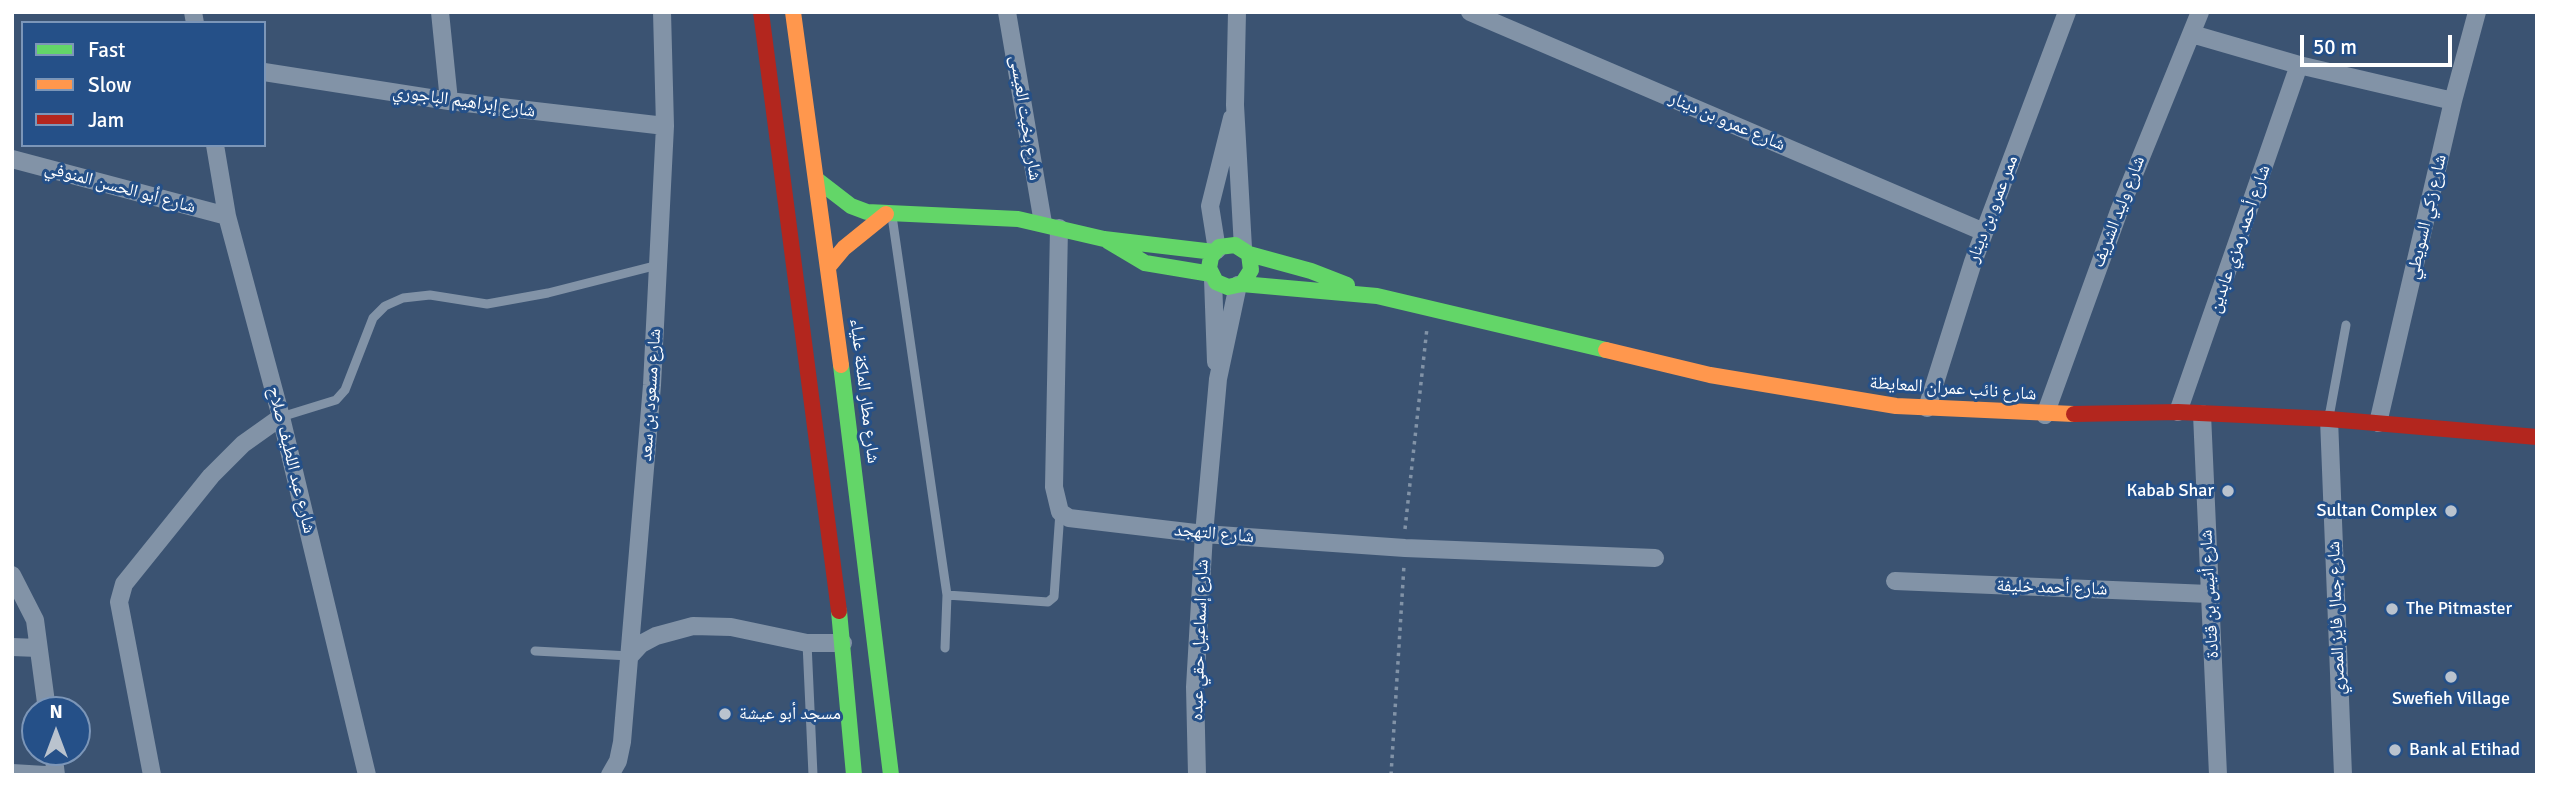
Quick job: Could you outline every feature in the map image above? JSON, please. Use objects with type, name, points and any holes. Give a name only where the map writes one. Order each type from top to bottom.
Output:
[{"type":"main road","points":[[761,12],[843,642],[854,773]]},
{"type":"main road","name":"شارع مطار الملكة علياء","points":[[793,12],[829,266],[894,775]]},
{"type":"main road","points":[[816,179],[851,206],[889,214],[995,217],[1051,225],[1104,239],[1216,251]]},
{"type":"main road","points":[[829,266],[844,248],[889,214]]},
{"type":"main road","points":[[1104,239],[1145,263],[1212,276],[1228,287],[1240,284],[1251,270],[1246,251],[1227,244],[1216,251],[1209,262],[1212,276]]},
{"type":"main road","name":"شارع نائب عمران المعايطة","points":[[1246,251],[1311,271],[1377,296],[1710,375],[1822,395],[1927,408],[2045,415],[2179,412],[2329,419],[2537,437]]},
{"type":"main road","name":"شارع نائب عمران المعايطة","points":[[1240,284],[1377,296]]},
{"type":"street","points":[[440,12],[449,101]]},
{"type":"street","name":"شارع مسعود بن سعد","points":[[612,774],[622,742],[660,264],[666,127],[662,12]]},
{"type":"street","name":"شارع بخيت العيسى","points":[[1007,12],[1051,225]]},
{"type":"street","points":[[1237,12],[1235,105],[1246,251]]},
{"type":"street","name":"شارع عمرو بن دينار","points":[[1470,12],[1984,232]]},
{"type":"street","name":"ممر عمرو بن دينار","points":[[1927,408],[1984,232],[2067,12]]},
{"type":"street","name":"شارع وليد الشريف","points":[[2045,415],[2119,211],[2200,12]]},
{"type":"street","name":"شارع زكي السويطي","points":[[2378,423],[2453,101],[2477,12]]},
{"type":"street","points":[[2192,34],[2299,65],[2453,101]]},
{"type":"street","name":"شارع أحمد رمزي عابدين","points":[[2179,412],[2299,65]]},
{"type":"street","name":"شارع إبراهيم الباجوري","points":[[266,72],[449,101],[666,127]]},
{"type":"street","points":[[1216,251],[1210,222],[1210,206],[1235,105]]},
{"type":"street","name":"شارع عبد اللطيف صلاح","points":[[215,147],[228,216],[281,417],[367,775]]},
{"type":"street","name":"شارع أبو الحسن المنوفي","points":[[12,159],[228,216]]},
{"type":"street","points":[[1051,225],[1054,487],[1060,512]]},
{"type":"street","name":"شارع إسماعيل حقي عبده","points":[[1212,276],[1218,379]]},
{"type":"street","name":"شارع إسماعيل حقي عبده","points":[[1197,775],[1195,687],[1204,534],[1218,379],[1240,284]]},
{"type":"street","name":"شارع أنيس بن قتادة","points":[[2202,414],[2218,775]]},
{"type":"street","points":[[152,775],[119,602],[124,584],[211,476],[243,444],[281,417]]},
{"type":"street","name":"شارع جمال فايز المصري","points":[[2329,419],[2343,775]]},
{"type":"street","name":"شارع التهجد","points":[[1060,512],[1079,520],[1204,534],[1405,548],[1655,558]]},
{"type":"street","points":[[12,575],[35,620],[45,696]]},
{"type":"street","name":"شارع أحمد خليفة","points":[[1895,581],[2209,594]]},
{"type":"street","points":[[630,656],[641,643],[693,626],[732,627],[807,642],[843,642]]},
{"type":"street","points":[[12,647],[38,648]]},
{"type":"street","points":[[12,773],[46,775]]},
{"type":"lane","points":[[889,214],[947,595],[944,648]]},
{"type":"lane","points":[[281,417],[337,400],[345,390],[373,318],[385,306],[403,298],[430,295],[487,304],[548,293],[660,264]]},
{"type":"lane","points":[[2329,419],[2346,325]]},
{"type":"lane","points":[[947,595],[1048,603],[1054,597],[1060,512]]},
{"type":"lane","points":[[807,642],[813,775]]},
{"type":"lane","points":[[535,651],[630,656]]},
{"type":"traffic: fast","points":[[816,179],[851,206],[867,212],[1018,219],[1104,239],[1214,252]]},
{"type":"traffic: fast","points":[[1108,241],[1145,263],[1211,274]]},
{"type":"traffic: fast","points":[[1242,284],[1251,270],[1249,254],[1235,245],[1219,247],[1211,257],[1209,268],[1216,282],[1228,287],[1242,284],[1377,296],[1606,350]]},
{"type":"traffic: fast","points":[[1249,254],[1311,271],[1347,285]]},
{"type":"traffic: fast","points":[[841,365],[891,775]]},
{"type":"traffic: fast","points":[[839,611],[854,775]]},
{"type":"traffic: slow","points":[[793,12],[841,365]]},
{"type":"traffic: slow","points":[[829,266],[844,248],[886,214]]},
{"type":"traffic: slow","points":[[1606,350],[1710,375],[1896,406],[2074,414]]},
{"type":"traffic: jam","points":[[761,12],[839,611]]},
{"type":"traffic: jam","points":[[2074,414],[2178,412],[2329,419],[2537,437]]},
{"type":"place","name":"Kabab Shar","points":[[2228,491]]},
{"type":"place","name":"Sultan Complex","points":[[2451,511]]},
{"type":"place","name":"The Pitmaster","points":[[2392,609]]},
{"type":"place","name":"Swefieh Village","points":[[2451,677]]},
{"type":"place","name":"مسجد أبو عيشة","points":[[725,714]]},
{"type":"place","name":"Bank al Etihad","points":[[2395,750]]}]
